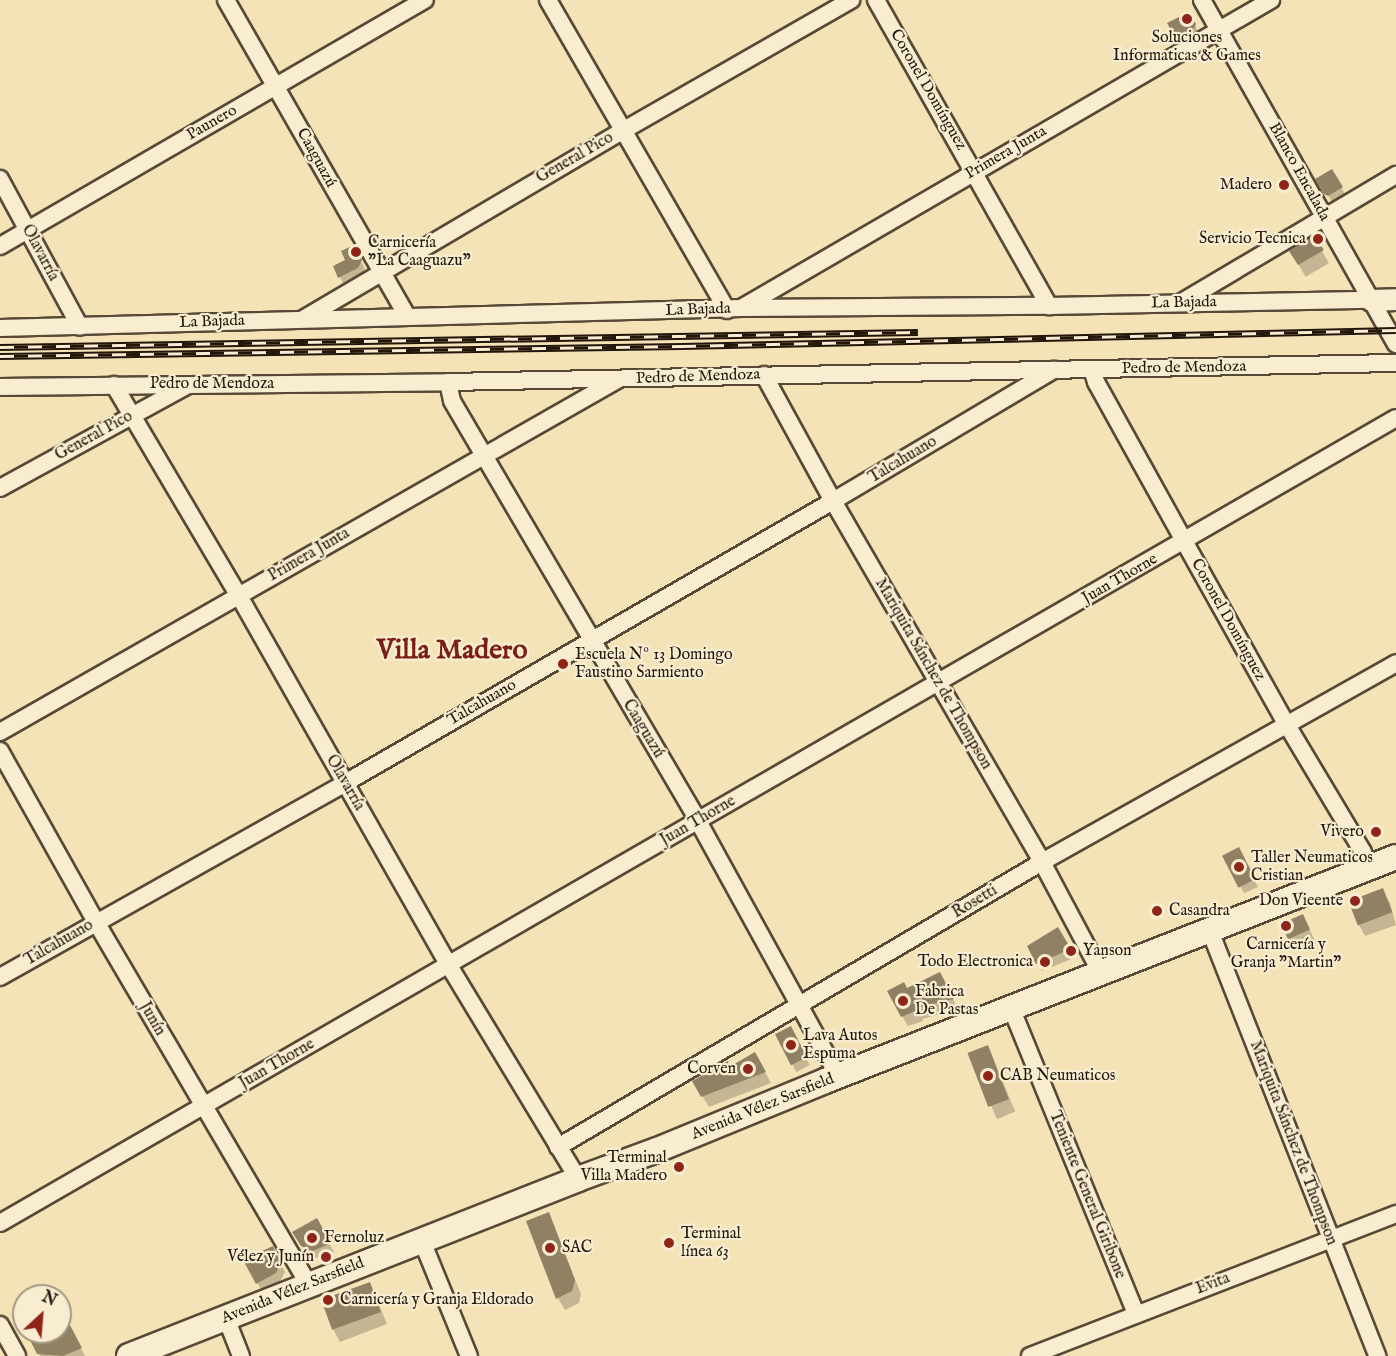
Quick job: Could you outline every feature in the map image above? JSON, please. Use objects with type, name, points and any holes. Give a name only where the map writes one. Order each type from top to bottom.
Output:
[{"type":"main road","name":"Avenida Vélez Sarsfield","points":[[129,1356],[657,1150],[838,1076],[1012,1010],[1396,857]]},
{"type":"street","name":"Caaguazú","points":[[226,0],[379,272],[407,316]]},
{"type":"street","name":"Paunero","points":[[0,246],[425,0]]},
{"type":"street","points":[[548,0],[624,130],[735,309]]},
{"type":"street","name":"General Pico","points":[[302,319],[379,272],[851,0]]},
{"type":"street","name":"Coronel Domínguez","points":[[876,0],[1049,306]]},
{"type":"street","name":"Blanco Encalada","points":[[1202,0],[1396,344]]},
{"type":"street","name":"Primera Junta","points":[[735,309],[1271,0]]},
{"type":"street","points":[[1181,302],[1396,174]]},
{"type":"street","name":"Olavarría","points":[[0,179],[80,327]]},
{"type":"street","name":"La Bajada","points":[[0,328],[735,309],[1396,299]]},
{"type":"street","name":"Pedro de Mendoza","points":[[0,387],[448,382],[1396,363]]},
{"type":"street","name":"Talcahuano","points":[[0,977],[345,783],[833,501],[1054,369]]},
{"type":"street","name":"Coronel Domínguez","points":[[1092,369],[1096,382],[1184,542],[1287,725],[1363,852],[1367,868]]},
{"type":"street","name":"Mariquita Sánchez de Thompson","points":[[764,375],[833,501],[1042,862],[1101,973]]},
{"type":"street","name":"Primera Junta","points":[[0,732],[482,455],[619,379]]},
{"type":"street","name":"Caaguazú","points":[[448,382],[452,401],[482,455],[698,821],[838,1076]]},
{"type":"street","name":"General Pico","points":[[0,488],[189,384]]},
{"type":"street","name":"Olavarría","points":[[114,385],[239,596],[448,964],[578,1179]]},
{"type":"street","name":"Juan Thorne","points":[[0,1223],[1396,418]]},
{"type":"street","name":"Rosetti","points":[[558,1147],[1042,862],[1396,663]]},
{"type":"street","name":"Junín","points":[[0,751],[96,922],[309,1284]]},
{"type":"street","name":"Mariquita Sánchez de Thompson","points":[[1210,931],[1377,1356]]},
{"type":"street","name":"Teniente General Giribone","points":[[1012,1010],[1136,1314]]},
{"type":"street","name":"Evita","points":[[1030,1356],[1396,1214]]},
{"type":"street","points":[[422,1241],[468,1356]]},
{"type":"street","points":[[226,1318],[241,1356]]},
{"type":"street","points":[[0,1325],[17,1356]]},
{"type":"building","points":[[1189,12],[1196,24],[1192,32],[1176,40],[1167,23]]},
{"type":"building","points":[[1332,169],[1343,187],[1328,196],[1324,194],[1315,179]]},
{"type":"building","points":[[1312,237],[1316,238],[1324,250],[1298,265],[1289,251]]},
{"type":"building","points":[[354,245],[362,260],[358,268],[338,278],[333,266],[345,260],[341,251]]},
{"type":"building","name":"Taller Neumaticos Cristian","points":[[1239,847],[1255,879],[1238,888],[1222,856]]},
{"type":"building","points":[[1383,888],[1392,912],[1358,926],[1348,901]]},
{"type":"building","points":[[1303,914],[1310,930],[1288,939],[1281,924]]},
{"type":"building","points":[[1058,927],[1071,949],[1036,964],[1027,946]]},
{"type":"building","points":[[940,972],[954,999],[917,1008],[918,1010],[901,1017],[887,991],[904,982],[907,988]]},
{"type":"building","name":"Lava Autos Espuma","points":[[791,1026],[807,1057],[791,1065],[775,1034]]},
{"type":"building","name":"CAB Neumaticos","points":[[988,1045],[1009,1099],[988,1107],[967,1053]]},
{"type":"building","points":[[755,1052],[766,1072],[701,1097],[692,1081],[728,1061],[729,1067]]},
{"type":"building","name":"SAC","points":[[549,1212],[575,1280],[572,1291],[556,1299],[526,1221]]},
{"type":"building","name":"Fernoluz","points":[[317,1218],[331,1243],[313,1251],[301,1246],[292,1232]]},
{"type":"building","points":[[273,1246],[281,1263],[276,1273],[256,1284],[243,1260]]},
{"type":"building","points":[[370,1282],[381,1312],[332,1330],[321,1300]]},
{"type":"building","points":[[72,1329],[82,1348],[63,1356],[37,1354],[32,1344],[72,1344]]},
{"type":"railway","points":[[0,356],[682,346],[1396,330]]},
{"type":"railway","points":[[0,347],[918,332]]},
{"type":"place","name":"Soluciones Informaticas & Games","points":[[1187,19]]},
{"type":"place","name":"Madero","points":[[1284,185]]},
{"type":"place","name":"Servicio Tecnica","points":[[1318,239]]},
{"type":"place","name":"Carnicería \"La Caaguazu\"","points":[[356,252]]},
{"type":"place","name":"Escuela Nº 13 Domingo Faustino Sarmiento","points":[[563,664]]},
{"type":"place","name":"Vivero","points":[[1376,832]]},
{"type":"place","name":"Taller Neumaticos Cristian","points":[[1239,867]]},
{"type":"place","name":"Don Vieente","points":[[1355,901]]},
{"type":"place","name":"Casandra","points":[[1157,911]]},
{"type":"place","name":"Carnicería y Granja \"Martin\"","points":[[1286,926]]},
{"type":"place","name":"Yanson","points":[[1071,951]]},
{"type":"place","name":"Todo Electronica","points":[[1045,962]]},
{"type":"place","name":"Fabrica De Pastas","points":[[903,1001]]},
{"type":"place","name":"Lava Autos Espuma","points":[[791,1045]]},
{"type":"place","name":"Corven","points":[[748,1069]]},
{"type":"place","name":"CAB Neumaticos","points":[[988,1076]]},
{"type":"place","name":"Terminal Villa Madero","points":[[679,1167]]},
{"type":"place","name":"Fernoluz","points":[[312,1238]]},
{"type":"place","name":"Terminal línea 63","points":[[669,1243]]},
{"type":"place","name":"SAC","points":[[550,1248]]},
{"type":"place","name":"Vélez y Junín","points":[[326,1257]]},
{"type":"place","name":"Carnicería y Granja Eldorado","points":[[328,1300]]},
{"type":"district","name":"Villa Madero","points":[[452,651]]}]
